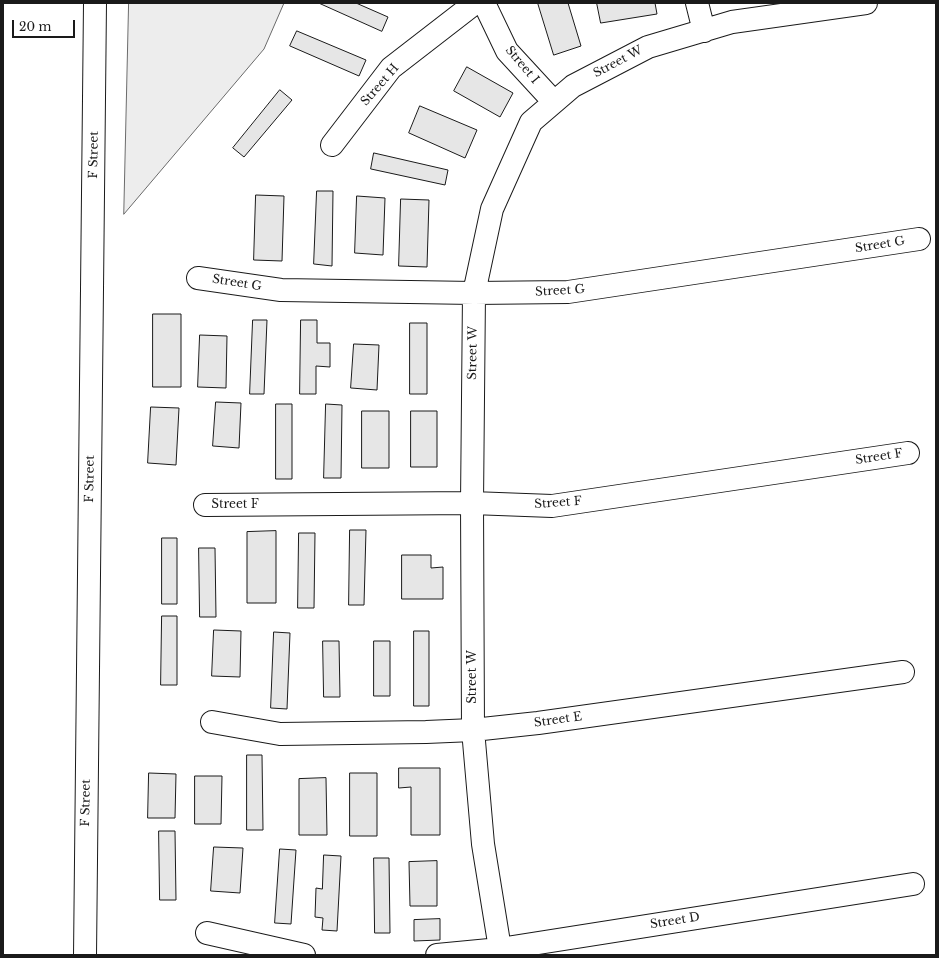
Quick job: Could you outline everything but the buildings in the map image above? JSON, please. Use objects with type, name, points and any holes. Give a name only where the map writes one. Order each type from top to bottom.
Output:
[{"type":"street","name":"F Street","points":[[85,955],[95,3]]},
{"type":"street","name":"Street H","points":[[332,145],[391,68],[475,3]]},
{"type":"street","name":"Street I","points":[[484,3],[507,50],[554,102]]},
{"type":"street","points":[[697,3],[704,30]]},
{"type":"street","name":"Street W","points":[[500,952],[483,844],[473,730],[472,503],[474,293],[492,209],[531,122],[573,86],[648,46],[732,22],[866,3]]},
{"type":"street","name":"Street G","points":[[198,278],[281,290],[474,293],[568,292],[919,239]]},
{"type":"street","name":"Street F","points":[[205,505],[472,503],[552,506],[908,453]]},
{"type":"street","name":"Street E","points":[[212,722],[280,734],[473,730],[538,724],[903,672]]},
{"type":"street","name":"Street D","points":[[437,955],[500,952],[913,884]]},
{"type":"street","points":[[207,933],[304,955]]},
{"type":"shaded area","points":[[129,3],[284,3],[264,49],[124,214]]}]
